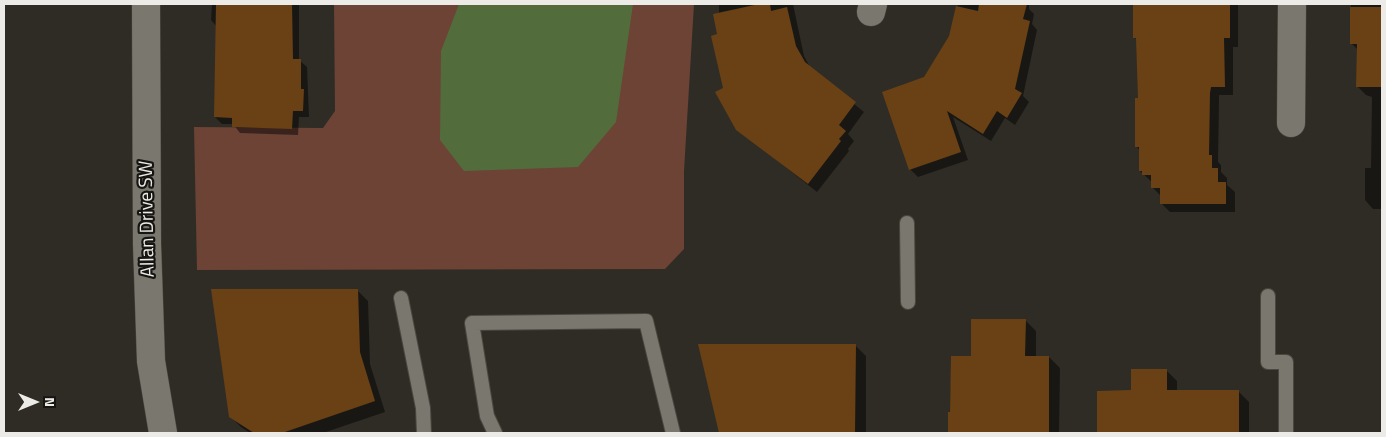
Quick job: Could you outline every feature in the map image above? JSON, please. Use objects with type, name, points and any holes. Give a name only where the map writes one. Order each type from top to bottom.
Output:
[{"type":"street","name":"Allan Drive SW","points":[[146,4],[147,244],[151,361],[163,433]]},
{"type":"street","points":[[1291,124],[1292,4]]},
{"type":"lane","points":[[907,223],[908,302]]},
{"type":"lane","points":[[1268,296],[1268,362],[1286,362],[1286,433]]},
{"type":"lane","points":[[401,298],[423,408],[424,433]]},
{"type":"lane","points":[[495,433],[487,416],[472,323],[646,321],[673,433]]},
{"type":"shaded area","points":[[334,4],[694,4],[684,171],[684,249],[665,269],[197,270],[194,127],[323,128],[335,111]]},
{"type":"shaded area","points":[[459,4],[633,4],[616,122],[578,167],[464,171],[440,140],[441,51]]},
{"type":"building","points":[[216,4],[292,4],[293,59],[301,59],[301,89],[304,89],[303,111],[293,111],[292,129],[232,127],[232,118],[214,117]]},
{"type":"building","points":[[759,4],[770,4],[771,11],[787,7],[796,46],[805,62],[856,102],[839,125],[846,131],[839,139],[841,141],[808,184],[736,130],[715,92],[723,88],[711,36],[717,34],[713,14]]},
{"type":"building","points":[[979,4],[1027,4],[1023,19],[1030,21],[1015,89],[1022,93],[1007,118],[997,111],[983,134],[947,111],[961,152],[909,170],[882,92],[924,77],[949,36],[956,6],[978,11]]},
{"type":"building","points":[[1133,4],[1230,4],[1230,38],[1224,38],[1225,87],[1211,87],[1210,93],[1209,155],[1212,155],[1212,168],[1218,168],[1218,182],[1226,182],[1226,204],[1160,204],[1160,188],[1151,188],[1151,175],[1142,175],[1142,171],[1139,171],[1139,147],[1135,147],[1135,98],[1138,98],[1136,38],[1133,38]]},
{"type":"building","points":[[1350,7],[1382,7],[1382,87],[1356,87],[1357,44],[1350,44]]},
{"type":"building","points":[[211,289],[358,289],[360,352],[375,401],[282,433],[254,433],[229,417]]},
{"type":"building","points":[[971,319],[1026,319],[1025,356],[1049,356],[1049,433],[948,433],[951,356],[971,356]]},
{"type":"building","points":[[698,344],[856,344],[855,433],[719,433]]},
{"type":"building","points":[[1131,369],[1167,369],[1167,390],[1239,390],[1239,433],[1097,433],[1097,391],[1131,390]]}]
